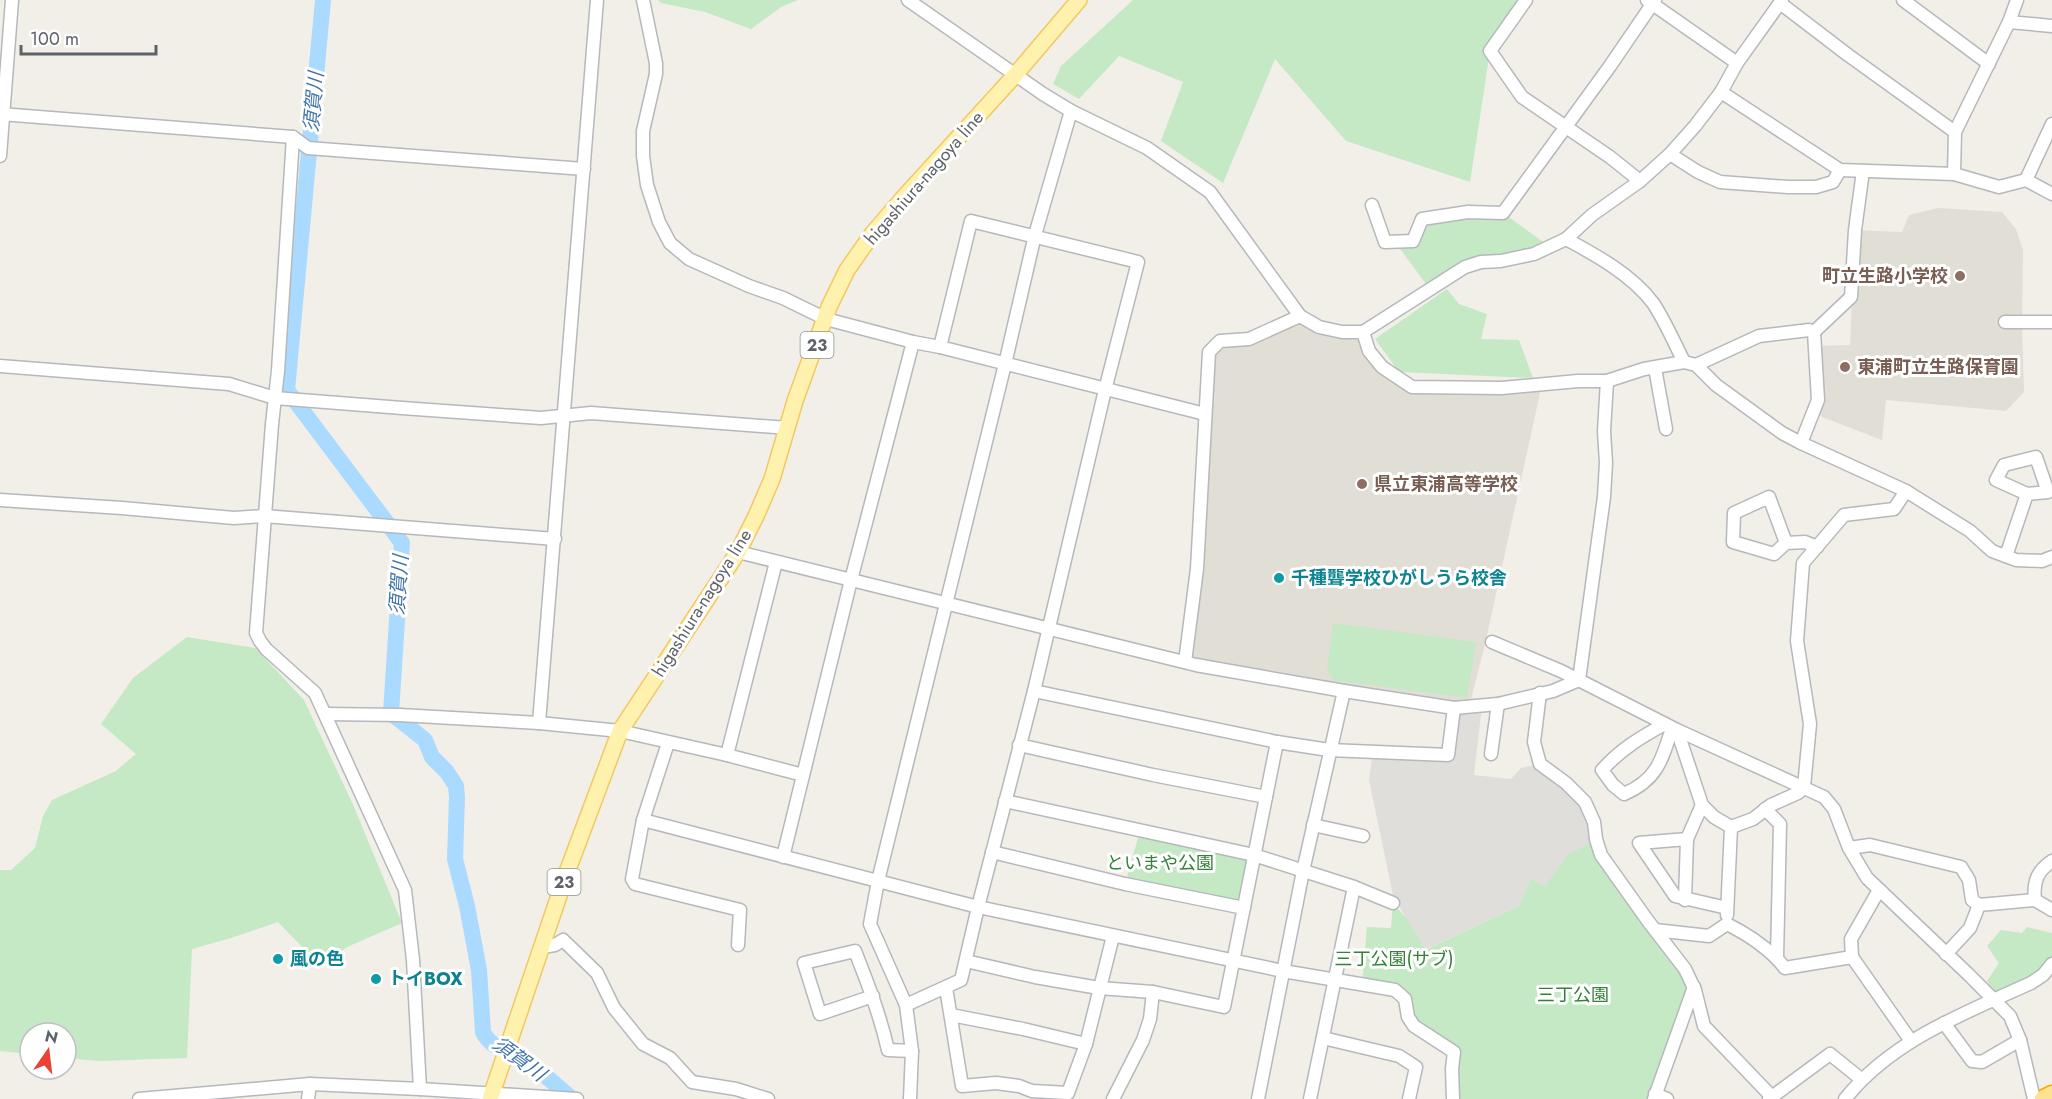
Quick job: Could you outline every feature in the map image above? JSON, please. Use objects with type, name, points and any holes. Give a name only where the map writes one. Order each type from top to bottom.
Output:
[{"type":"highway","points":[[2044,1099],[2052,1095]]},
{"type":"main road","name":"higashiura-nagoya line","points":[[491,1096],[566,875],[620,731],[738,552],[756,516],[772,479],[795,401],[829,307],[847,270],[873,233],[1016,74],[1079,0]]},
{"type":"street","points":[[0,156],[12,0]]},
{"type":"street","points":[[539,723],[597,0]]},
{"type":"street","points":[[643,0],[656,63],[656,74],[643,131],[643,156],[650,194],[659,222],[670,243],[689,259],[749,286],[783,298],[826,319],[1205,414]]},
{"type":"street","points":[[909,0],[1071,111],[1147,148],[1210,192],[1300,316],[1319,327],[1342,332],[1363,332],[1465,267],[1481,262],[1501,261],[1534,254],[1566,239],[1592,215],[1640,181],[1670,154],[1721,92],[1737,63],[1781,2],[1848,56],[1955,132]]},
{"type":"street","points":[[1526,0],[1490,51],[1522,97],[1610,157],[1640,181]]},
{"type":"street","points":[[1903,0],[1989,64]]},
{"type":"street","points":[[1954,174],[1955,132],[2009,22],[2017,0]]},
{"type":"street","points":[[1372,205],[1385,242],[1413,241],[1422,219],[1468,212],[1503,213],[1610,66],[1651,1],[1737,63]]},
{"type":"street","points":[[2009,22],[2052,26]]},
{"type":"street","points":[[1721,92],[1840,170],[1954,174],[1999,187],[2026,180],[2052,194]]},
{"type":"street","points":[[913,1098],[912,1051],[906,1005],[870,924],[878,881],[1035,235],[1071,111]]},
{"type":"street","points":[[2,114],[293,137],[308,147],[584,169]]},
{"type":"street","points":[[2026,180],[2052,124]]},
{"type":"street","points":[[293,137],[288,232],[256,633],[266,649],[315,693],[405,890],[413,960],[420,1089]]},
{"type":"street","points":[[1670,154],[1698,172],[1720,182],[1738,184],[1816,187],[1833,182],[1840,170]]},
{"type":"street","points":[[1801,443],[1818,400],[1814,332],[1851,297],[1855,230],[1863,171]]},
{"type":"street","points":[[906,1005],[961,980],[1138,262],[971,220],[940,347]]},
{"type":"street","points":[[1566,239],[1594,254],[1639,288],[1652,303],[1690,363],[1782,433],[1906,491],[1970,531],[1992,550],[2016,560],[2042,561],[2052,557]]},
{"type":"street","points":[[1185,662],[1197,569],[1209,352],[1220,341],[1249,339],[1300,316]]},
{"type":"street","points":[[2005,322],[2052,322]]},
{"type":"street","points":[[1363,332],[1368,351],[1382,367],[1412,387],[1502,388],[1578,381],[1606,381],[1644,369],[1690,363],[1759,336],[1809,330],[1814,332]]},
{"type":"street","points":[[783,857],[851,580],[913,342]]},
{"type":"street","points":[[0,366],[229,384],[275,398],[541,418],[591,412],[788,428]]},
{"type":"street","points":[[1655,368],[1666,429]]},
{"type":"street","points":[[1579,680],[1604,497],[1606,381]]},
{"type":"street","points":[[1731,827],[1753,819],[1765,809],[1798,793],[1804,787],[1810,724],[1797,641],[1803,562],[1844,515],[1894,509],[1906,491]]},
{"type":"street","points":[[2006,556],[2027,494]]},
{"type":"street","points":[[1786,543],[1769,497],[1734,513],[1733,542],[1774,554],[1786,543],[1805,542],[1817,547]]},
{"type":"street","points":[[0,500],[234,518],[264,516],[555,538]]},
{"type":"street","points":[[738,552],[1185,662],[1454,708],[1498,704],[1553,691],[1579,680]]},
{"type":"street","points":[[727,755],[776,562]]},
{"type":"street","points":[[1492,642],[1561,671],[1671,727],[1824,797],[1834,808],[1849,848],[1867,878],[2010,1016],[2020,1040],[2034,1099]]},
{"type":"street","points":[[1034,691],[1277,742],[1329,750],[1448,755],[1454,708]]},
{"type":"street","points":[[1258,1099],[1303,871],[1344,691]]},
{"type":"street","points":[[1539,693],[1533,742],[1540,764],[1566,783],[1585,802],[1594,822],[1601,855],[1685,969],[1694,987],[1704,1026],[1771,1098],[1830,1054],[1861,1079]]},
{"type":"street","points":[[1491,754],[1498,704]]},
{"type":"street","points":[[326,714],[400,715],[539,723],[620,731],[803,775]]},
{"type":"street","points":[[1671,727],[1662,760],[1654,774],[1640,788],[1624,794],[1613,785],[1602,770],[1616,754],[1633,741],[1671,727]]},
{"type":"street","points":[[1671,727],[1702,805],[1714,817],[1731,827]]},
{"type":"street","points":[[966,961],[1099,988],[1153,992],[1224,1007],[1277,742]]},
{"type":"street","points":[[668,743],[643,820],[632,879],[635,884],[740,910],[738,945]]},
{"type":"street","points":[[1019,745],[1266,797]]},
{"type":"street","points":[[1005,801],[1254,855],[1353,887],[1393,903]]},
{"type":"street","points":[[1685,900],[1687,838],[1702,805]]},
{"type":"street","points":[[1765,809],[1780,824],[1777,958]]},
{"type":"street","points":[[643,820],[978,907],[1283,971],[1395,990],[1405,999],[1408,1017],[1414,1026],[1454,1052],[1453,1099]]},
{"type":"street","points":[[1313,825],[1363,836]]},
{"type":"street","points":[[1727,924],[1731,827]]},
{"type":"street","points":[[1687,838],[1639,843],[1675,896],[1727,908]]},
{"type":"street","points":[[1849,848],[1870,845],[1961,867],[1969,880],[1972,900],[1979,905],[2035,900],[2052,910]]},
{"type":"street","points":[[992,852],[1125,884],[1244,908]]},
{"type":"street","points":[[2035,900],[2035,879],[2052,861]]},
{"type":"street","points":[[1314,1098],[1323,1038],[1353,887]]},
{"type":"street","points":[[1879,890],[1851,939],[1852,957],[1911,1041]]},
{"type":"street","points":[[1946,954],[1970,928],[1979,905]]},
{"type":"street","points":[[1655,930],[1709,936],[1727,924]]},
{"type":"street","points":[[1727,924],[1746,933],[1777,958],[1785,968],[1852,957]]},
{"type":"street","points":[[946,988],[962,1086],[996,1083],[1019,1086],[1028,1095],[1073,1096],[1113,936]]},
{"type":"street","points":[[542,947],[555,945],[563,940],[597,974],[614,1008],[643,1044],[670,1058],[692,1082],[736,1089],[768,1099]]},
{"type":"street","points":[[873,996],[820,1014],[804,963],[855,951],[873,996],[880,1014],[888,1050],[912,1051]]},
{"type":"street","points":[[1845,1099],[1861,1079],[1911,1041],[2043,975],[2052,964]]},
{"type":"street","points":[[1659,1097],[1694,987]]},
{"type":"street","points":[[1113,1099],[1143,1040],[1150,1019],[1153,992]]},
{"type":"street","points":[[951,1015],[1086,1044]]},
{"type":"street","points":[[1944,1023],[1972,1061],[1982,1062],[2020,1040]]},
{"type":"street","points":[[1323,1038],[1399,1056],[1416,1067],[1409,1099]]},
{"type":"street","points":[[308,1099],[310,1084]]},
{"type":"street","points":[[139,1099],[310,1084],[420,1089],[491,1096],[577,1099]]},
{"type":"shaded area","points":[[1938,208],[2002,212],[2016,229],[2023,250],[2024,392],[2006,411],[1886,400],[1882,440],[1822,417],[1818,410],[1815,346],[1850,345],[1855,230],[1902,232],[1909,215]]},
{"type":"shaded area","name":"県立東浦高等学校","points":[[1300,316],[1363,332],[1369,351],[1412,387],[1542,384],[1484,649],[1469,707],[1196,659],[1189,653],[1207,369],[1220,341],[1249,339]]},
{"type":"shaded area","points":[[1482,706],[1474,775],[1511,779],[1521,768],[1540,764],[1585,802],[1596,839],[1545,886],[1531,880],[1519,906],[1424,950],[1393,895],[1369,780],[1373,752],[1447,755],[1454,708]]},
{"type":"green space","points":[[658,0],[798,0],[781,7],[751,29],[705,12],[661,3]]},
{"type":"green space","points":[[1133,0],[1526,0],[1490,51],[1470,182],[1346,141],[1275,59],[1223,183],[1161,141],[1183,82],[1119,56],[1079,99],[1053,84],[1061,66]]},
{"type":"green space","points":[[1503,213],[1546,244],[1505,256],[1466,260],[1426,284],[1398,246],[1413,241],[1422,219]]},
{"type":"green space","points":[[1447,289],[1459,304],[1487,314],[1481,339],[1519,340],[1533,378],[1399,372],[1375,339]]},
{"type":"green space","points":[[1333,623],[1476,642],[1467,698],[1334,680],[1327,671]]},
{"type":"green space","points":[[187,637],[255,648],[304,700],[354,807],[402,923],[347,947],[339,953],[310,955],[278,922],[192,949],[187,1058],[99,1061],[78,1059],[78,1021],[18,1021],[18,1053],[0,1051],[0,870],[11,870],[35,848],[43,816],[52,800],[116,771],[136,754],[101,724],[133,678]]},
{"type":"green space","name":"といまや公園","points":[[1140,831],[1254,855],[1244,908],[1125,884]]},
{"type":"green space","name":"三丁公園","points":[[1596,839],[1694,987],[1654,1099],[1453,1099],[1454,1052],[1414,1026],[1405,999],[1362,985],[1367,927],[1391,928],[1393,903],[1408,920],[1425,950],[1519,906],[1531,879],[1545,886],[1567,856]]},
{"type":"green space","points":[[2027,927],[2052,933],[2052,964],[2043,975],[1996,996],[1987,981],[1999,963],[1987,946],[2001,930],[2022,933]]},
{"type":"waterway","name":"須賀川","points":[[323,0],[287,390],[402,543],[391,713],[425,740],[432,757],[447,772],[456,786],[455,859],[479,970],[483,1032],[491,1043],[534,1067],[572,1099]]},
{"type":"place","name":"町立生路小学校","points":[[1960,276]]},
{"type":"place","name":"東浦町立生路保育園","points":[[1845,367]]},
{"type":"place","name":"県立東浦高等学校","points":[[1362,484]]},
{"type":"place","name":"千種聾学校ひがしうら校舎","points":[[1279,578]]},
{"type":"place","name":"風の色","points":[[278,959]]},
{"type":"place","name":"トイBOX","points":[[376,979]]},
{"type":"park label","name":"三丁公園(サブ)","points":[[1394,959]]}]
